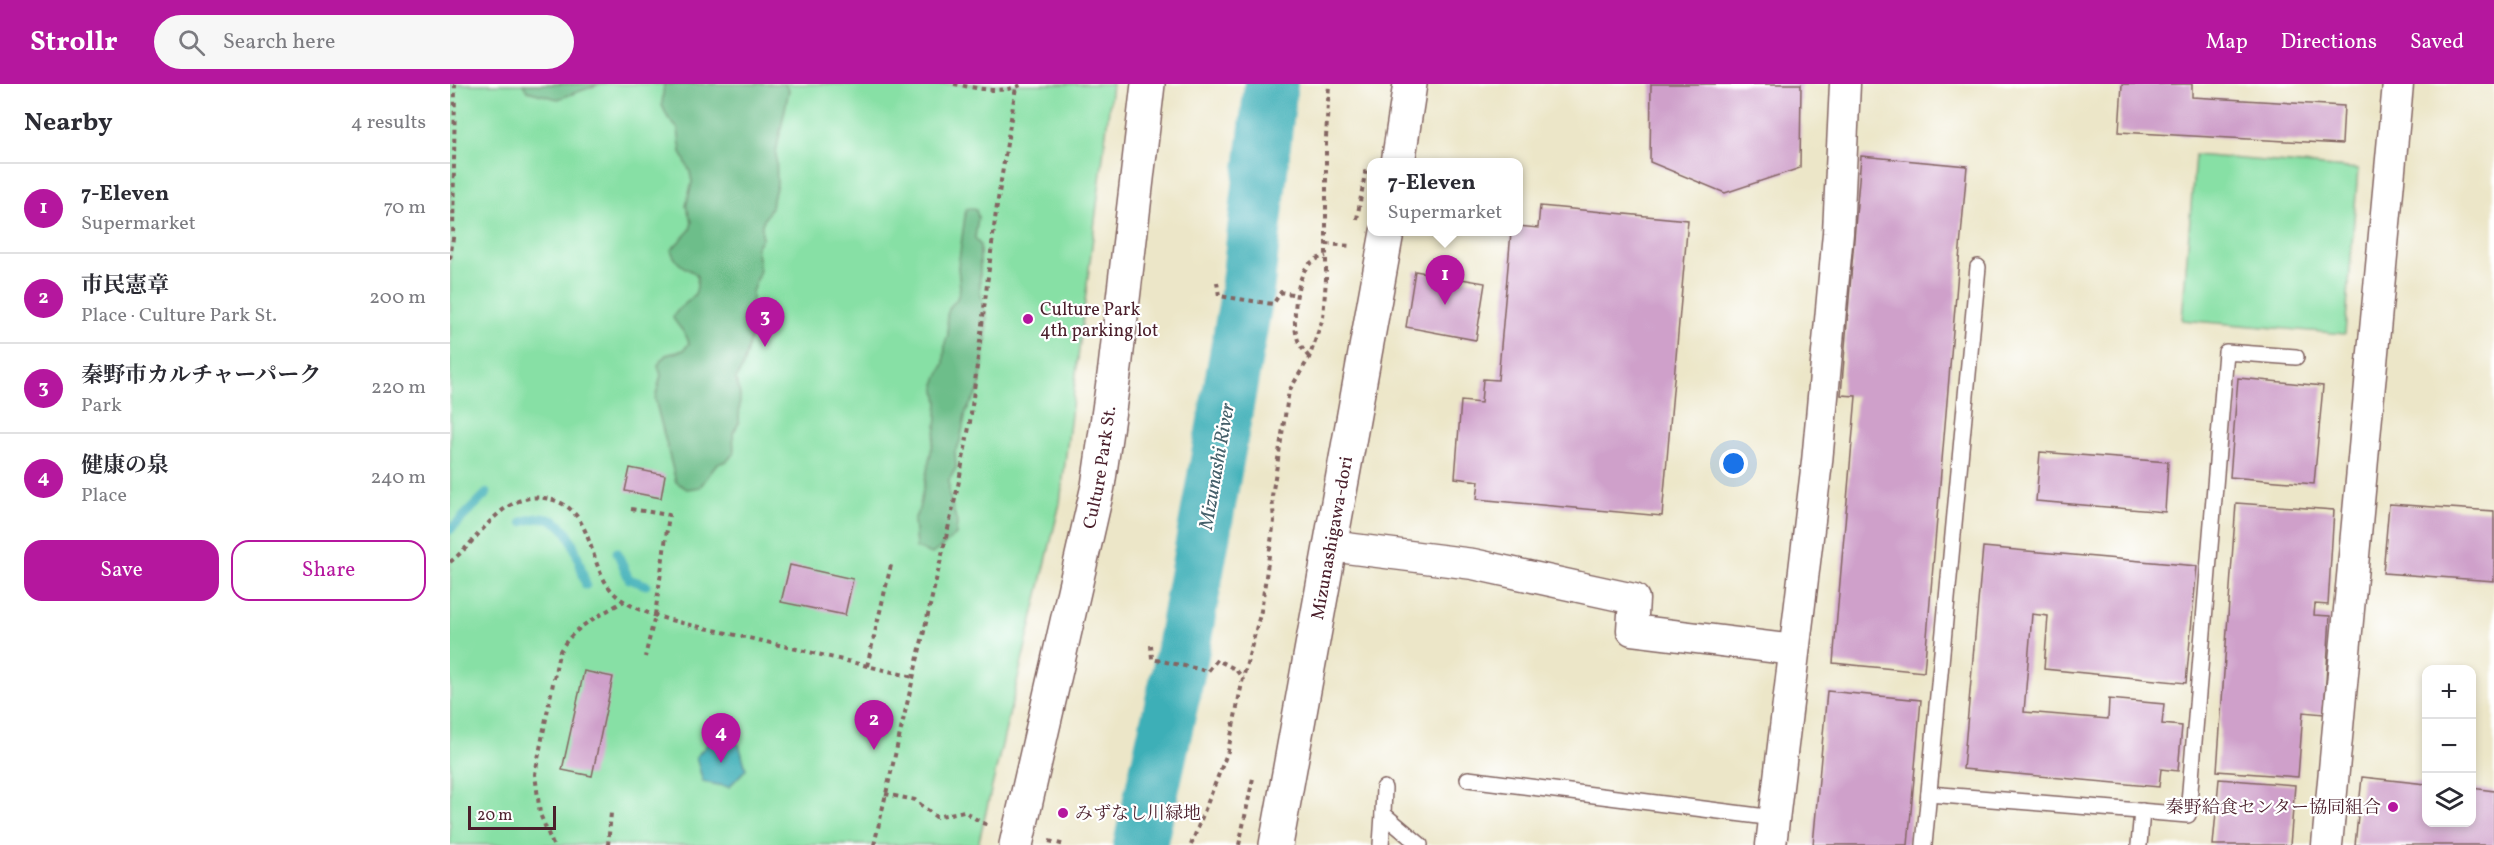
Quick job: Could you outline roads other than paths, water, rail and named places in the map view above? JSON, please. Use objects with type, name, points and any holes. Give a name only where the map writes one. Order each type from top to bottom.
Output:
[{"type":"street","name":"Culture Park St.","points":[[1004,835],[1098,486],[1115,368],[1148,84]]},
{"type":"street","points":[[1399,158],[1410,84]]},
{"type":"street","points":[[1773,831],[1817,462],[1838,233],[1845,84]]},
{"type":"street","points":[[2327,845],[2398,84]]},
{"type":"street","name":"Mizunashigawa-dori","points":[[1276,845],[1386,236]]},
{"type":"street","points":[[1330,546],[1473,564],[1634,599],[1632,630],[1794,650]]},
{"type":"lane","points":[[1924,845],[1978,267]]},
{"type":"lane","points":[[1929,794],[2188,815],[2226,352],[2296,357]]},
{"type":"lane","points":[[1468,779],[1773,831]]},
{"type":"lane","points":[[1381,845],[1384,789]]},
{"type":"lane","points":[[2139,845],[2142,811]]},
{"type":"lane","points":[[1383,814],[1420,845]]},
{"type":"water","points":[[714,737],[739,744],[746,769],[729,787],[703,782],[696,757]]},
{"type":"waterway","name":"Mizunashi River","points":[[1140,845],[1180,665],[1246,300],[1271,84]]},
{"type":"waterway","points":[[450,530],[487,493]]},
{"type":"waterway","points":[[522,522],[538,518],[551,519],[560,525],[574,545],[586,585]]},
{"type":"waterway","points":[[617,552],[629,579],[646,585]]},
{"type":"place","name":"7-Eleven","points":[[1445,305]]},
{"type":"place","name":"Culture Park 4th parking lot","points":[[1028,319]]},
{"type":"place","name":"秦野市カルチャーパーク","points":[[765,347]]},
{"type":"place","name":"市民憲章","points":[[874,750]]},
{"type":"place","name":"健康の泉","points":[[721,763]]},
{"type":"place","name":"秦野給食センター協同組合","points":[[2393,807]]},
{"type":"place","name":"みずなし川緑地","points":[[1063,813]]}]
